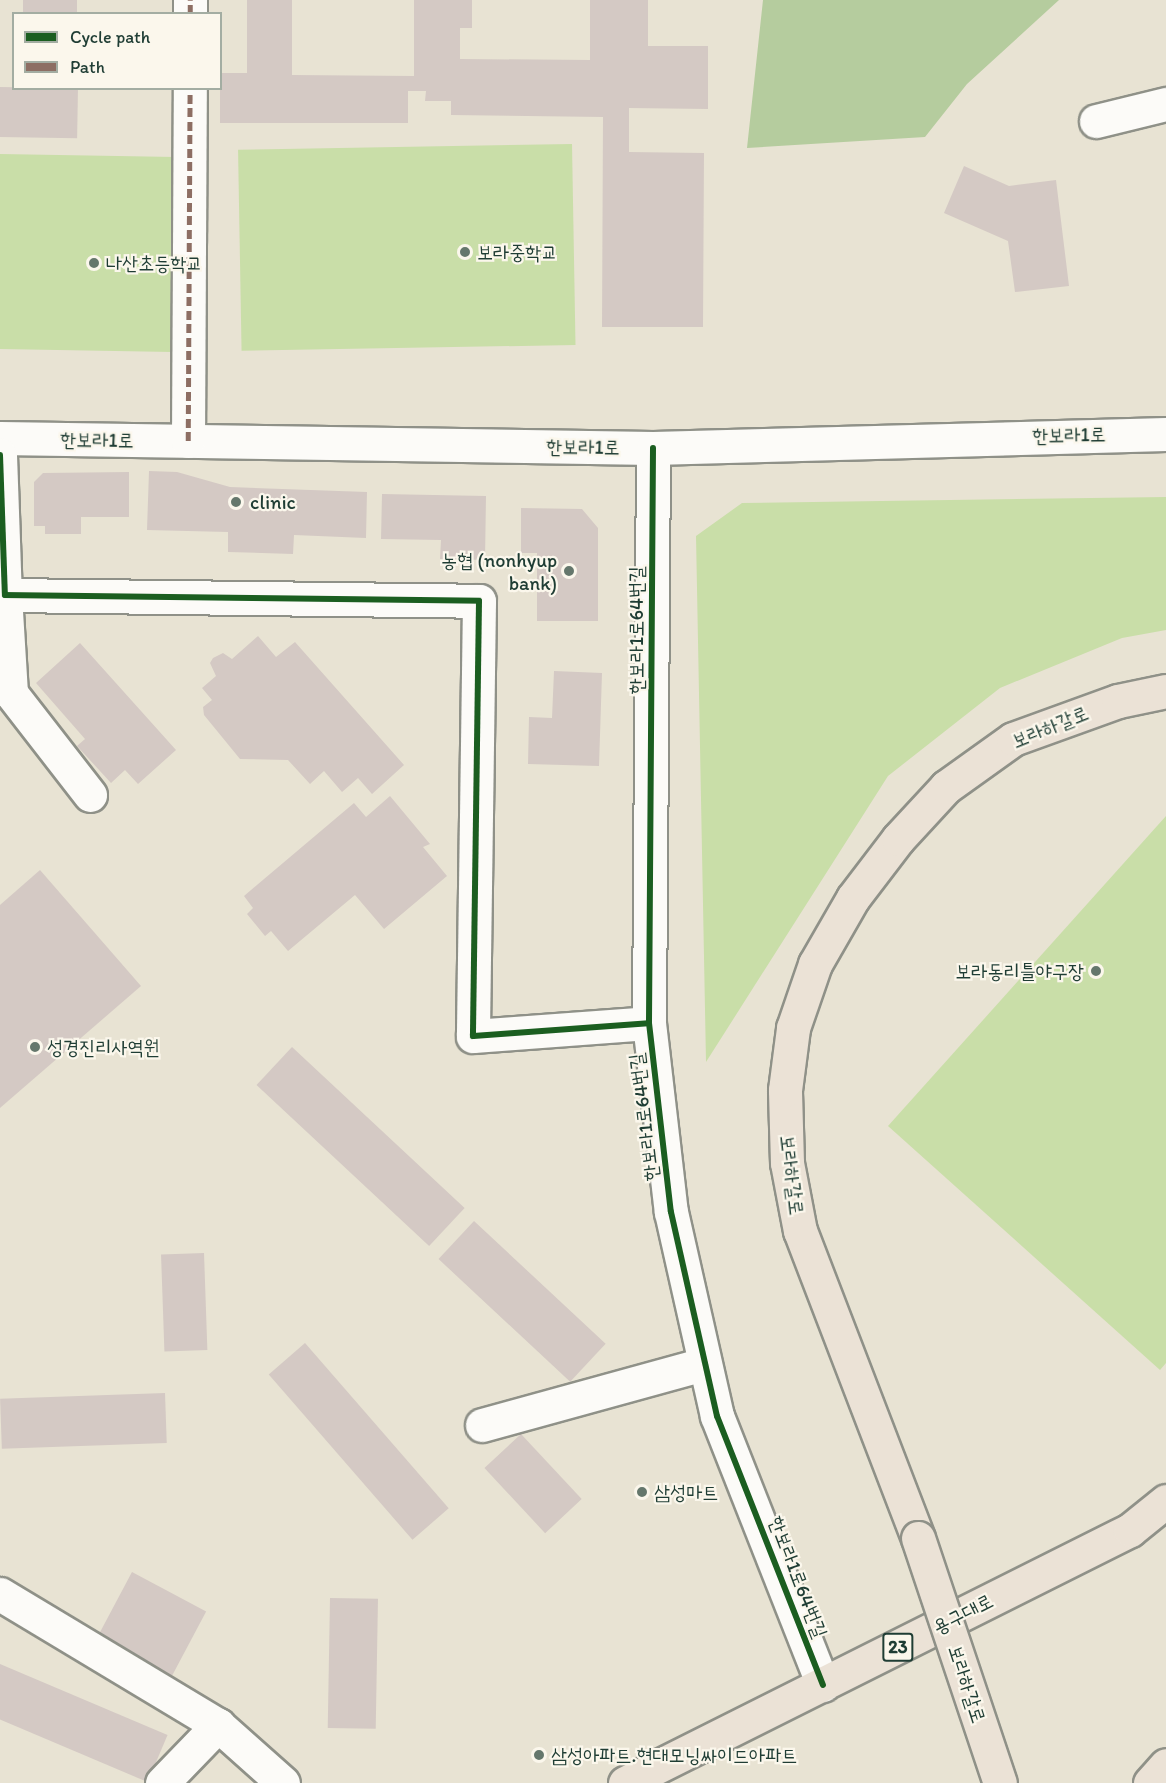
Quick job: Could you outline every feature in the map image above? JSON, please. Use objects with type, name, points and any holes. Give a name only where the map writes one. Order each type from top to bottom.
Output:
[{"type":"main road","name":"보라하갈로","points":[[1000,1783],[918,1538],[800,1231],[787,1163],[785,1090],[793,1028],[815,964],[853,898],[898,839],[946,787],[1013,739],[1118,701],[1166,691]]},
{"type":"main road","name":"용구대로","points":[[625,1783],[1130,1530],[1166,1501]]},
{"type":"main road","points":[[1150,1783],[1166,1765]]},
{"type":"street","points":[[188,441],[190,90]]},
{"type":"street","points":[[1096,121],[1166,104]]},
{"type":"street","name":"한보라1로","points":[[0,438],[653,448],[1166,434]]},
{"type":"street","name":"한보라1로64번길","points":[[653,448],[649,1023],[671,1212],[703,1364],[717,1416],[823,1685]]},
{"type":"street","points":[[0,455],[6,695],[90,795]]},
{"type":"street","points":[[5,595],[479,601],[473,1036],[649,1023]]},
{"type":"street","points":[[482,1425],[703,1364]]},
{"type":"street","points":[[0,1594],[218,1725],[283,1783]]},
{"type":"street","points":[[162,1783],[218,1725]]},
{"type":"green space","points":[[763,0],[1059,0],[967,84],[925,137],[747,148]]},
{"type":"green space","points":[[572,144],[576,345],[242,351],[238,150]]},
{"type":"green space","points":[[0,154],[176,157],[173,352],[0,349]]},
{"type":"green space","points":[[1166,497],[1166,630],[1122,638],[1000,688],[888,776],[706,1062],[696,536],[742,503]]},
{"type":"green space","name":"보라동리틀야구장","points":[[1166,816],[1166,1363],[1160,1370],[888,1126]]},
{"type":"building","points":[[23,0],[77,0],[77,12],[23,12]]},
{"type":"building","points":[[247,0],[292,0],[292,75],[414,76],[414,0],[472,0],[472,28],[460,28],[460,59],[590,60],[590,0],[648,0],[648,46],[708,46],[708,109],[629,108],[629,152],[704,153],[703,327],[602,327],[603,117],[451,115],[451,101],[425,101],[426,91],[408,91],[408,123],[220,123],[222,73],[247,73]]},
{"type":"building","points":[[0,87],[12,87],[12,90],[78,90],[77,138],[0,137]]},
{"type":"building","points":[[964,166],[1009,186],[1056,180],[1069,286],[1015,292],[1008,241],[944,213]]},
{"type":"building","points":[[149,471],[177,472],[230,487],[367,492],[366,538],[294,535],[293,554],[228,552],[228,532],[147,530]]},
{"type":"building","points":[[129,472],[129,517],[81,517],[81,534],[45,534],[45,526],[34,526],[34,482],[43,473]]},
{"type":"building","points":[[382,494],[486,496],[485,560],[440,559],[441,540],[381,539]]},
{"type":"building","points":[[521,508],[582,509],[598,528],[598,621],[537,621],[537,553],[521,553]]},
{"type":"building","points":[[258,636],[276,657],[295,642],[404,765],[372,794],[358,778],[342,792],[324,771],[310,784],[288,760],[240,759],[204,715],[203,707],[212,700],[202,688],[216,676],[210,663],[213,658],[223,653],[232,659]]},
{"type":"building","points":[[80,643],[176,750],[138,784],[125,770],[111,783],[77,746],[85,739],[36,683]]},
{"type":"building","points":[[554,671],[602,673],[599,766],[528,764],[529,717],[552,718]]},
{"type":"building","points":[[390,796],[430,844],[423,847],[447,876],[384,929],[355,895],[288,951],[271,931],[265,936],[247,914],[253,908],[244,896],[354,803],[366,817]]},
{"type":"building","name":"성경진리사역원","points":[[40,870],[141,986],[0,1108],[0,905]]},
{"type":"building","points":[[292,1047],[465,1208],[429,1246],[257,1085]]},
{"type":"building","points":[[474,1221],[606,1344],[570,1382],[439,1259]]},
{"type":"building","points":[[204,1253],[207,1350],[164,1351],[161,1255]]},
{"type":"building","points":[[305,1343],[449,1508],[412,1540],[269,1374]]},
{"type":"building","points":[[165,1393],[167,1443],[2,1449],[0,1399]]},
{"type":"building","points":[[521,1434],[582,1499],[545,1533],[484,1468]]},
{"type":"building","points":[[132,1572],[206,1611],[171,1678],[97,1638]]},
{"type":"building","points":[[330,1598],[378,1599],[376,1729],[328,1728]]},
{"type":"building","points":[[0,1664],[168,1735],[148,1782],[0,1719]]},
{"type":"marked path","points":[[190,0],[190,12]]},
{"type":"marked path","points":[[188,441],[190,90]]},
{"type":"cycle path","points":[[653,448],[649,1023],[671,1212],[717,1416],[823,1685]]},
{"type":"cycle path","points":[[0,455],[5,595],[479,601],[473,1036],[649,1023]]},
{"type":"place","name":"보라중학교","points":[[465,252]]},
{"type":"place","name":"나산초등학교","points":[[94,263]]},
{"type":"place","name":"clinic","points":[[236,502]]},
{"type":"place","name":"농협 (nonhyup bank)","points":[[569,571]]},
{"type":"place","name":"보라동리틀야구장","points":[[1096,971]]},
{"type":"place","name":"성경진리사역원","points":[[35,1047]]},
{"type":"place","name":"삼성마트","points":[[642,1492]]},
{"type":"place","name":"삼성아파트.현대모닝싸이드아파트","points":[[539,1755]]}]
